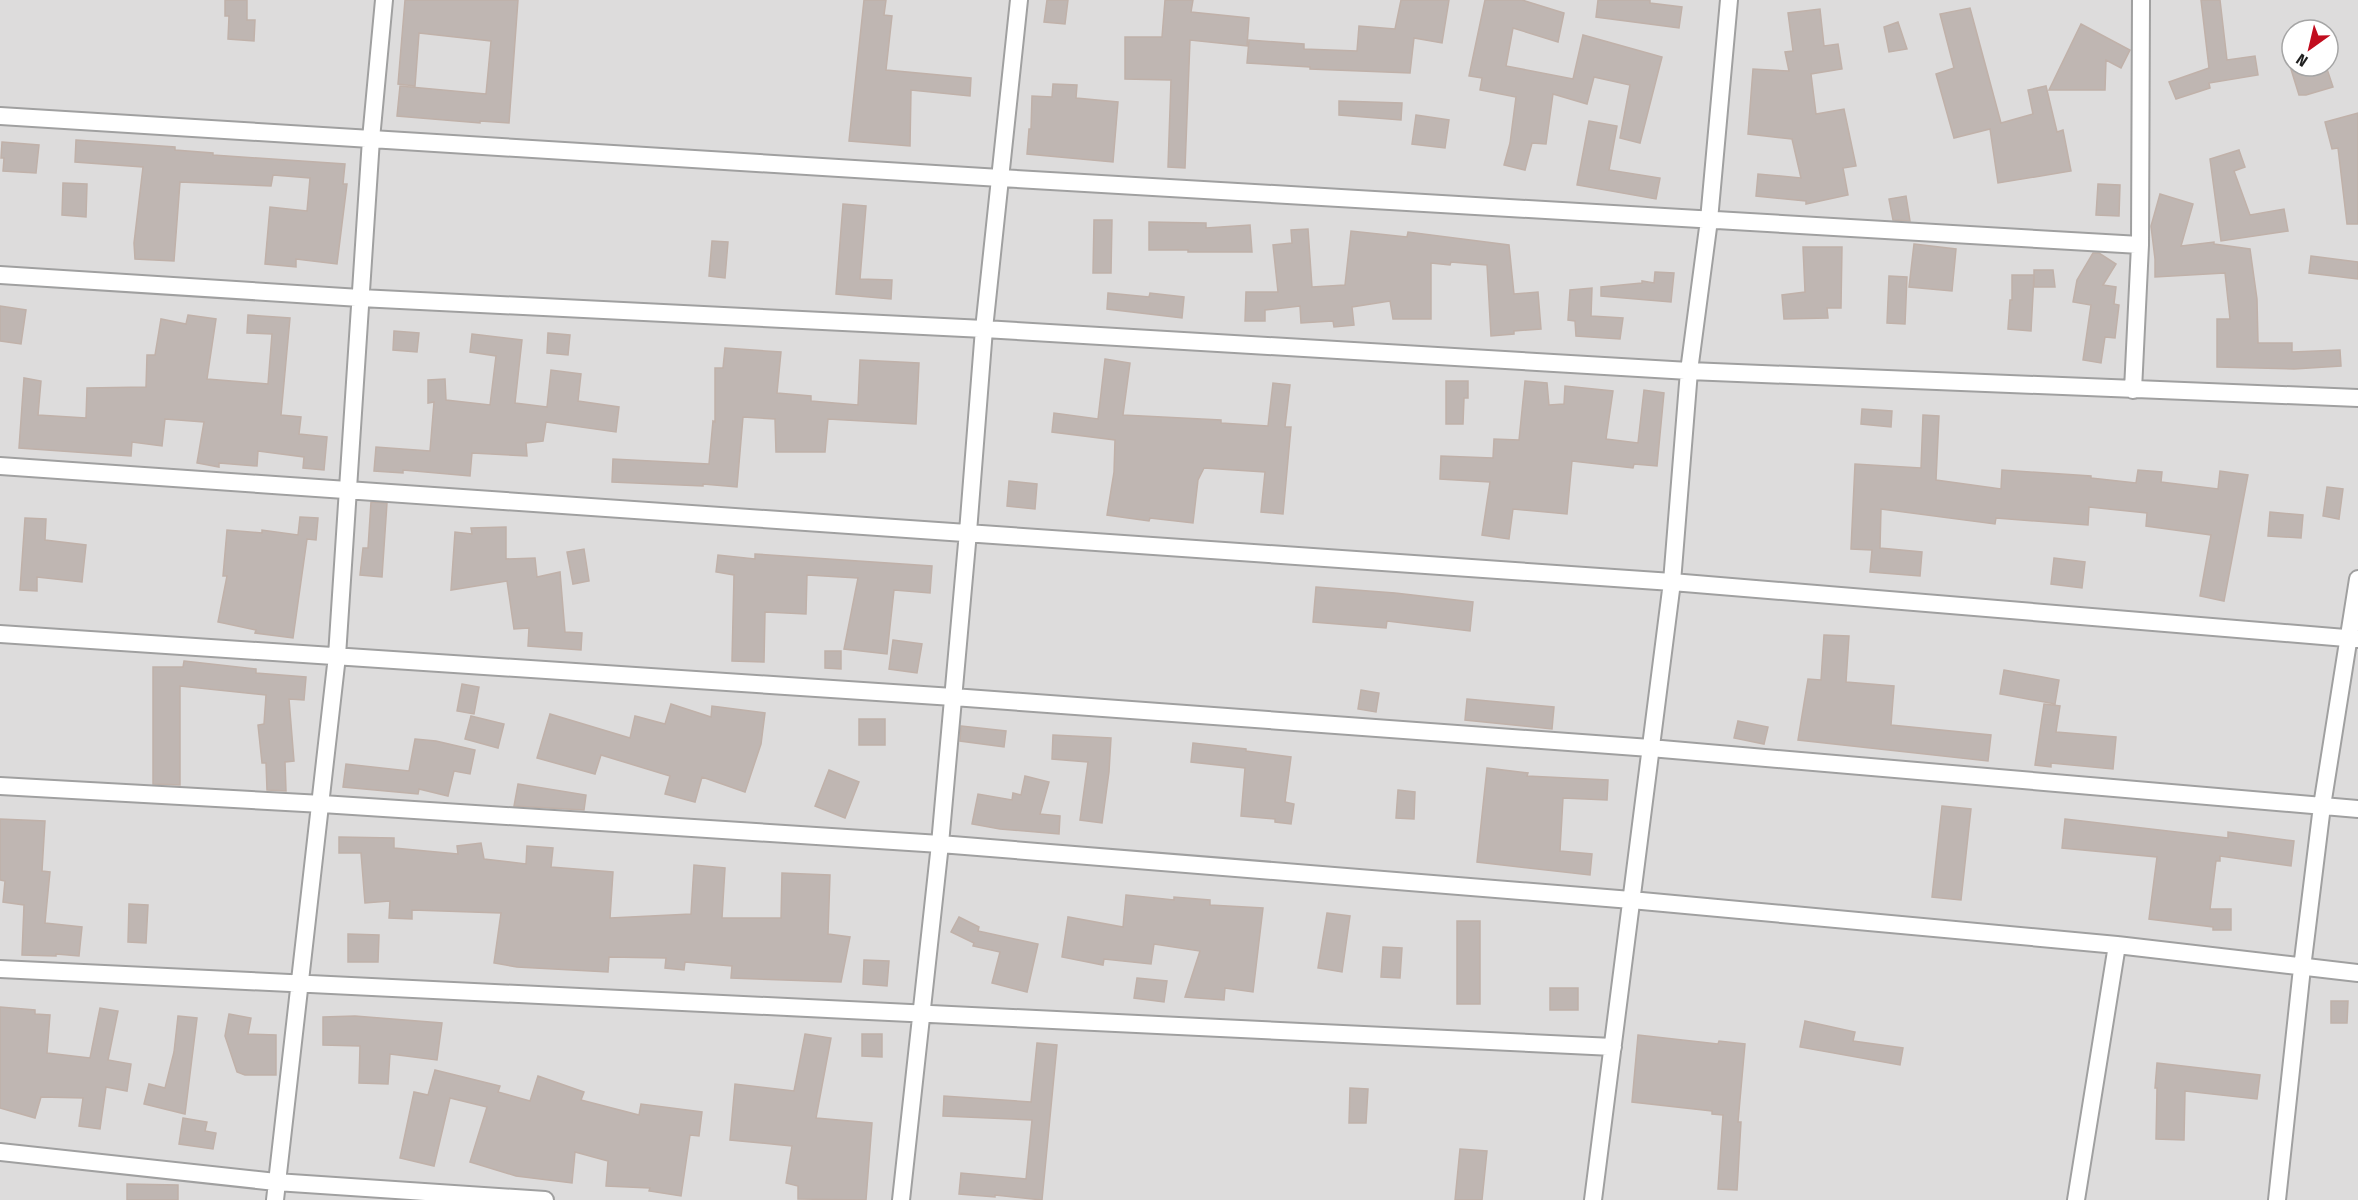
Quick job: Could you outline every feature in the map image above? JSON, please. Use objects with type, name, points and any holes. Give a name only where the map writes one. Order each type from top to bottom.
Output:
[{"type":"street","points":[[275,1200],[338,656],[360,298],[384,0]]},
{"type":"street","points":[[901,1200],[940,844],[984,329],[1019,0]]},
{"type":"street","points":[[1593,1200],[1672,582],[1689,371],[1709,220],[1729,0]]},
{"type":"street","points":[[2133,390],[2140,245],[2140,0]]},
{"type":"street","points":[[0,117],[2140,245]]},
{"type":"street","points":[[0,275],[360,298],[984,329],[1689,371],[2358,398]]},
{"type":"street","points":[[0,466],[1672,582],[2354,639]]},
{"type":"street","points":[[2277,1200],[2322,806],[2354,639],[2358,579]]},
{"type":"street","points":[[0,634],[953,697],[1650,748],[2358,809]]},
{"type":"street","points":[[0,786],[322,804],[940,844],[1631,900],[2117,945],[2358,973]]},
{"type":"street","points":[[2076,1200],[2117,945]]},
{"type":"street","points":[[0,969],[1613,1047]]},
{"type":"street","points":[[0,1152],[276,1182],[545,1200]]},
{"type":"shaded area","points":[[0,0],[2358,0],[2358,1200],[0,1200]]},
{"type":"building","points":[[225,0],[247,0],[247,20],[255,20],[254,41],[228,39],[229,16],[225,16]]},
{"type":"building","points":[[405,0],[518,0],[509,123],[480,121],[480,123],[397,116],[400,86],[486,94],[491,41],[419,33],[415,86],[398,84]]},
{"type":"building","points":[[864,0],[886,0],[884,15],[892,16],[886,70],[971,78],[970,96],[911,90],[910,146],[849,141]]},
{"type":"building","points":[[1047,0],[1068,0],[1065,24],[1044,22]]},
{"type":"building","points":[[1165,0],[1193,0],[1191,12],[1249,18],[1247,46],[1190,40],[1185,168],[1168,167],[1171,80],[1125,79],[1125,37],[1162,37]]},
{"type":"building","points":[[1401,0],[1449,0],[1442,43],[1414,38],[1410,73],[1310,69],[1310,67],[1247,63],[1249,40],[1304,44],[1304,49],[1357,51],[1359,26],[1395,29]]},
{"type":"building","points":[[1485,0],[1522,0],[1564,13],[1558,42],[1513,28],[1506,66],[1573,79],[1583,35],[1662,57],[1640,143],[1620,138],[1630,85],[1594,77],[1587,104],[1553,94],[1546,144],[1532,143],[1525,170],[1504,165],[1510,143],[1516,97],[1480,90],[1482,78],[1469,76]]},
{"type":"building","points":[[1598,0],[1650,0],[1650,3],[1682,7],[1679,28],[1596,17]]},
{"type":"building","points":[[2201,0],[2220,0],[2227,60],[2255,56],[2258,75],[2209,83],[2210,88],[2176,99],[2169,82],[2209,68]]},
{"type":"building","points":[[1970,8],[2001,123],[2033,114],[2028,90],[2046,86],[2057,132],[2063,130],[2071,171],[1998,183],[1990,129],[1954,138],[1936,74],[1954,68],[1940,14]]},
{"type":"building","points":[[1820,9],[1824,46],[1838,44],[1842,69],[1811,74],[1816,114],[1844,109],[1856,166],[1843,168],[1848,195],[1806,204],[1806,201],[1756,196],[1758,174],[1801,178],[1792,139],[1748,134],[1753,69],[1789,71],[1785,52],[1793,51],[1788,13]]},
{"type":"building","points":[[1898,22],[1907,49],[1889,52],[1884,27]]},
{"type":"building","points":[[2081,24],[2130,50],[2121,68],[2106,60],[2105,90],[2049,90]]},
{"type":"building","points":[[2294,78],[2330,78],[2333,87],[2299,95]]},
{"type":"building","points":[[1053,84],[1077,85],[1076,98],[1118,102],[1113,162],[1027,154],[1029,129],[1031,129],[1032,96],[1052,97]]},
{"type":"building","points":[[1339,101],[1402,103],[1401,120],[1339,115]]},
{"type":"building","points":[[2358,113],[2358,224],[2347,224],[2338,148],[2332,149],[2325,122]]},
{"type":"building","points":[[1416,115],[1449,120],[1445,148],[1412,144]]},
{"type":"building","points":[[1589,121],[1617,126],[1609,170],[1660,178],[1656,199],[1577,185]]},
{"type":"building","points":[[76,140],[175,147],[175,150],[213,153],[213,155],[345,164],[343,184],[347,184],[337,264],[296,259],[296,267],[265,264],[270,207],[307,211],[310,178],[273,175],[271,186],[180,182],[174,261],[135,259],[134,243],[143,167],[75,162]]},
{"type":"building","points":[[2,142],[39,145],[36,173],[3,171]]},
{"type":"building","points":[[2239,150],[2245,167],[2234,171],[2250,215],[2284,209],[2288,231],[2221,241],[2210,159]]},
{"type":"building","points":[[63,183],[87,184],[86,217],[62,215]]},
{"type":"building","points":[[2098,184],[2120,185],[2119,216],[2096,215]]},
{"type":"building","points":[[2160,194],[2193,204],[2181,246],[2214,242],[2214,244],[2250,249],[2257,299],[2258,343],[2292,343],[2292,352],[2340,350],[2341,366],[2294,369],[2217,367],[2217,319],[2230,319],[2225,273],[2155,277],[2151,226]]},
{"type":"building","points":[[1906,196],[1910,221],[1893,220],[1889,199]]},
{"type":"building","points":[[843,204],[866,206],[860,279],[892,280],[891,299],[836,294]]},
{"type":"building","points":[[1094,220],[1112,220],[1111,273],[1093,273]]},
{"type":"building","points":[[1149,222],[1206,223],[1206,228],[1250,225],[1252,252],[1149,250]]},
{"type":"building","points":[[1308,229],[1312,287],[1345,285],[1351,231],[1407,237],[1408,232],[1509,245],[1514,294],[1538,292],[1541,329],[1491,336],[1487,265],[1451,262],[1450,265],[1431,263],[1431,319],[1393,319],[1390,301],[1352,307],[1354,325],[1334,327],[1333,321],[1301,323],[1300,306],[1265,310],[1265,321],[1245,321],[1246,292],[1278,292],[1273,245],[1292,243],[1291,230]]},
{"type":"building","points":[[712,241],[728,242],[725,278],[709,276]]},
{"type":"building","points":[[1914,244],[1956,249],[1952,291],[1909,287]]},
{"type":"building","points":[[1803,247],[1842,247],[1841,308],[1827,308],[1828,318],[1784,319],[1782,295],[1805,292]]},
{"type":"building","points":[[2093,253],[2099,253],[2116,264],[2103,285],[2116,287],[2114,304],[2119,305],[2115,338],[2105,337],[2101,363],[2083,360],[2091,305],[2073,302],[2077,280]]},
{"type":"building","points":[[2311,256],[2358,262],[2358,279],[2309,273]]},
{"type":"building","points":[[2034,270],[2053,270],[2055,287],[2034,287]]},
{"type":"building","points":[[1655,272],[1674,273],[1671,302],[1601,296],[1601,287],[1642,283],[1642,281],[1654,283]]},
{"type":"building","points":[[2012,275],[2034,275],[2031,331],[2008,329],[2010,300],[2012,300]]},
{"type":"building","points":[[1889,276],[1907,277],[1905,324],[1887,323]]},
{"type":"building","points":[[1592,288],[1591,316],[1623,318],[1620,339],[1576,336],[1575,321],[1568,320],[1570,290]]},
{"type":"building","points":[[1108,293],[1149,297],[1150,293],[1184,297],[1182,318],[1107,309]]},
{"type":"building","points":[[0,306],[26,310],[21,344],[0,341]]},
{"type":"building","points":[[188,315],[216,319],[207,379],[268,384],[272,334],[247,333],[248,315],[290,318],[281,415],[301,417],[299,434],[327,437],[324,470],[303,468],[304,457],[258,451],[257,466],[219,463],[219,467],[197,463],[204,422],[165,419],[162,446],[132,442],[131,456],[19,448],[24,378],[41,381],[38,415],[86,418],[87,388],[146,387],[147,355],[155,355],[161,319],[186,324]]},
{"type":"building","points":[[394,331],[419,333],[417,352],[393,350]]},
{"type":"building","points":[[548,333],[570,335],[568,355],[547,353]]},
{"type":"building","points":[[472,334],[522,340],[515,403],[547,407],[551,370],[581,374],[578,401],[619,407],[616,432],[546,422],[543,441],[526,443],[527,456],[472,453],[470,476],[403,470],[403,473],[374,471],[376,447],[430,451],[434,402],[428,403],[428,380],[445,379],[446,400],[490,405],[496,356],[470,352]]},
{"type":"building","points":[[725,348],[781,352],[777,393],[811,396],[811,401],[858,405],[860,360],[919,363],[916,424],[828,419],[825,452],[776,452],[775,419],[743,417],[737,487],[612,482],[613,459],[709,464],[713,421],[715,422],[715,368],[723,368]]},
{"type":"building","points":[[1105,359],[1130,363],[1123,415],[1221,420],[1221,423],[1268,426],[1273,383],[1290,385],[1285,427],[1291,427],[1283,514],[1261,512],[1265,472],[1204,468],[1198,480],[1193,523],[1150,518],[1149,521],[1107,515],[1114,472],[1115,440],[1052,432],[1054,413],[1098,419]]},
{"type":"building","points":[[1446,381],[1468,381],[1468,398],[1464,398],[1463,424],[1446,424]]},
{"type":"building","points":[[1525,381],[1547,383],[1549,405],[1564,404],[1565,386],[1613,391],[1606,439],[1638,443],[1644,390],[1664,393],[1657,466],[1634,464],[1633,468],[1572,461],[1567,514],[1513,509],[1509,539],[1482,535],[1490,482],[1440,479],[1441,456],[1493,458],[1494,439],[1519,440]]},
{"type":"building","points":[[1862,409],[1892,411],[1891,427],[1861,424]]},
{"type":"building","points":[[1923,415],[1939,416],[1936,480],[2001,489],[2002,470],[2091,476],[2091,478],[2136,483],[2138,470],[2162,472],[2161,482],[2218,489],[2220,471],[2248,475],[2224,601],[2200,596],[2211,535],[2146,526],[2147,513],[2089,507],[2088,525],[1996,518],[1995,524],[1881,509],[1880,548],[1922,552],[1920,576],[1870,572],[1872,550],[1851,549],[1855,464],[1921,468]]},
{"type":"building","points":[[1009,481],[1037,484],[1035,509],[1007,506]]},
{"type":"building","points":[[2327,487],[2343,489],[2339,519],[2323,516]]},
{"type":"building","points":[[371,502],[387,503],[382,577],[360,575],[363,548],[368,548]]},
{"type":"building","points":[[2270,512],[2303,515],[2301,538],[2268,536]]},
{"type":"building","points":[[300,517],[318,518],[316,540],[307,539],[293,638],[255,633],[256,630],[218,622],[227,576],[223,576],[227,530],[262,533],[262,530],[298,535]]},
{"type":"building","points":[[25,518],[46,519],[45,540],[86,545],[82,582],[37,577],[37,591],[20,590]]},
{"type":"building","points":[[506,527],[506,559],[535,558],[537,577],[560,572],[565,632],[582,633],[581,650],[528,646],[529,628],[514,629],[507,581],[451,590],[455,532],[472,534],[471,528]]},
{"type":"building","points":[[584,549],[589,581],[573,584],[567,552]]},
{"type":"building","points":[[755,554],[932,566],[930,593],[894,590],[887,654],[844,649],[858,578],[807,575],[806,614],[765,612],[764,662],[732,661],[734,575],[716,572],[718,555],[755,559]]},
{"type":"building","points":[[2054,558],[2085,562],[2082,588],[2051,584]]},
{"type":"building","points":[[1316,587],[1473,602],[1470,631],[1387,621],[1386,628],[1313,622]]},
{"type":"building","points":[[1824,635],[1849,636],[1846,682],[1894,686],[1891,725],[1991,735],[1988,761],[1798,740],[1808,679],[1821,680]]},
{"type":"building","points":[[893,640],[922,644],[917,673],[889,669]]},
{"type":"building","points":[[825,651],[841,651],[841,669],[825,668]]},
{"type":"building","points":[[184,661],[256,669],[256,673],[306,677],[304,700],[289,699],[294,761],[285,762],[286,791],[267,790],[266,763],[262,763],[258,725],[264,724],[266,695],[180,686],[180,785],[153,784],[153,667],[183,667]]},
{"type":"building","points":[[2004,670],[2059,680],[2055,704],[2000,694]]},
{"type":"building","points":[[462,684],[479,687],[474,714],[457,711]]},
{"type":"building","points":[[1361,690],[1379,693],[1376,712],[1358,709]]},
{"type":"building","points":[[1467,699],[1554,707],[1552,729],[1465,720]]},
{"type":"building","points":[[671,704],[711,717],[712,706],[765,713],[761,744],[745,792],[702,777],[695,802],[665,794],[670,776],[601,755],[595,774],[537,758],[550,714],[630,738],[635,716],[665,724]]},
{"type":"building","points":[[2044,704],[2060,706],[2056,732],[2116,737],[2113,769],[2051,763],[2051,767],[2035,765]]},
{"type":"building","points":[[471,716],[504,724],[498,748],[465,739]]},
{"type":"building","points":[[859,719],[885,719],[885,745],[859,745]]},
{"type":"building","points":[[1738,721],[1768,727],[1764,744],[1734,738]]},
{"type":"building","points":[[961,726],[1006,731],[1004,747],[960,741]]},
{"type":"building","points":[[1053,735],[1111,738],[1102,823],[1080,820],[1088,762],[1052,759]]},
{"type":"building","points":[[415,739],[436,741],[475,750],[470,774],[454,771],[448,796],[419,789],[418,794],[343,787],[346,764],[409,771]]},
{"type":"building","points":[[1193,743],[1291,757],[1285,802],[1294,804],[1291,824],[1275,822],[1275,819],[1241,816],[1245,768],[1191,762]]},
{"type":"building","points":[[1487,768],[1528,773],[1527,776],[1608,780],[1607,800],[1563,798],[1560,851],[1592,854],[1590,875],[1477,862]]},
{"type":"building","points":[[829,770],[859,782],[845,818],[815,806]]},
{"type":"building","points":[[1025,776],[1049,782],[1040,814],[1060,816],[1059,834],[972,824],[978,794],[1012,800],[1013,793],[1021,795]]},
{"type":"building","points":[[518,784],[586,795],[584,810],[514,806]]},
{"type":"building","points":[[1398,790],[1415,792],[1414,819],[1396,818]]},
{"type":"building","points":[[1942,806],[1971,809],[1961,900],[1932,897]]},
{"type":"building","points":[[0,819],[45,821],[42,871],[50,872],[45,923],[82,927],[79,956],[22,955],[24,905],[3,902],[5,881],[0,880]]},
{"type":"building","points":[[2065,819],[2228,838],[2228,832],[2294,841],[2291,866],[2220,856],[2220,861],[2216,861],[2210,909],[2231,909],[2231,930],[2213,930],[2213,927],[2149,919],[2157,857],[2062,848]]},
{"type":"building","points":[[339,837],[394,838],[394,848],[458,854],[457,846],[481,843],[484,859],[526,864],[527,846],[553,848],[551,867],[613,872],[610,918],[691,914],[694,865],[725,868],[722,918],[781,918],[782,873],[830,875],[828,934],[850,937],[841,982],[731,978],[732,966],[685,962],[684,970],[665,968],[666,958],[609,957],[608,972],[517,967],[494,963],[501,913],[412,910],[412,919],[389,918],[390,901],[365,903],[361,853],[339,853]]},
{"type":"building","points":[[1126,895],[1174,900],[1174,897],[1210,900],[1210,905],[1263,908],[1253,992],[1225,988],[1224,1000],[1185,997],[1200,951],[1154,944],[1151,964],[1104,959],[1103,965],[1062,957],[1068,917],[1123,927]]},
{"type":"building","points":[[129,904],[148,905],[146,943],[128,942]]},
{"type":"building","points":[[1327,913],[1350,916],[1342,972],[1318,968]]},
{"type":"building","points":[[959,917],[979,927],[978,931],[1038,944],[1027,992],[992,983],[1000,952],[973,946],[974,943],[951,932]]},
{"type":"building","points":[[1457,921],[1480,921],[1480,1004],[1457,1004]]},
{"type":"building","points":[[348,934],[379,935],[378,962],[348,962]]},
{"type":"building","points":[[1383,947],[1402,948],[1400,978],[1381,977]]},
{"type":"building","points":[[864,960],[889,961],[887,986],[863,984]]},
{"type":"building","points":[[1137,978],[1167,981],[1164,1002],[1134,998]]},
{"type":"building","points":[[1550,988],[1578,988],[1578,1010],[1550,1010]]},
{"type":"building","points":[[2331,1001],[2348,1001],[2347,1023],[2331,1023]]},
{"type":"building","points":[[0,1007],[35,1010],[35,1014],[50,1015],[47,1053],[90,1058],[100,1008],[118,1011],[108,1060],[131,1064],[127,1091],[106,1087],[100,1129],[79,1126],[83,1098],[41,1097],[35,1118],[0,1108]]},
{"type":"building","points":[[229,1014],[251,1018],[248,1034],[276,1035],[276,1075],[245,1075],[237,1072],[225,1036]]},
{"type":"building","points":[[178,1016],[197,1018],[185,1114],[144,1104],[149,1084],[165,1088],[174,1052]]},
{"type":"building","points":[[355,1016],[442,1023],[437,1060],[390,1054],[388,1084],[359,1083],[360,1046],[323,1045],[323,1017]]},
{"type":"building","points":[[1805,1021],[1855,1032],[1853,1041],[1903,1048],[1900,1065],[1800,1047]]},
{"type":"building","points":[[805,1034],[831,1038],[816,1118],[872,1123],[866,1200],[798,1199],[798,1186],[786,1183],[792,1146],[730,1140],[735,1084],[794,1091]]},
{"type":"building","points":[[862,1034],[882,1034],[882,1057],[862,1056]]},
{"type":"building","points":[[1638,1035],[1718,1044],[1719,1041],[1745,1044],[1738,1122],[1741,1122],[1737,1190],[1718,1189],[1723,1115],[1712,1114],[1712,1111],[1632,1102]]},
{"type":"building","points":[[1037,1043],[1057,1045],[1042,1200],[959,1194],[961,1173],[1026,1179],[1032,1120],[943,1116],[944,1096],[1031,1102]]},
{"type":"building","points":[[2157,1063],[2260,1075],[2257,1099],[2185,1091],[2184,1140],[2156,1139]]},
{"type":"building","points":[[435,1070],[500,1086],[498,1092],[530,1101],[538,1076],[584,1092],[581,1100],[639,1115],[641,1104],[702,1112],[699,1136],[690,1135],[681,1196],[649,1191],[650,1188],[606,1186],[608,1161],[575,1152],[572,1183],[516,1176],[470,1162],[487,1107],[450,1098],[434,1166],[400,1158],[414,1092],[428,1095]]},
{"type":"building","points":[[1350,1088],[1368,1089],[1366,1123],[1349,1123]]},
{"type":"building","points":[[183,1118],[207,1122],[205,1131],[216,1133],[213,1149],[179,1144]]},
{"type":"building","points":[[1460,1149],[1487,1151],[1482,1200],[1455,1200]]},
{"type":"building","points":[[127,1184],[178,1185],[178,1200],[127,1200]]}]
